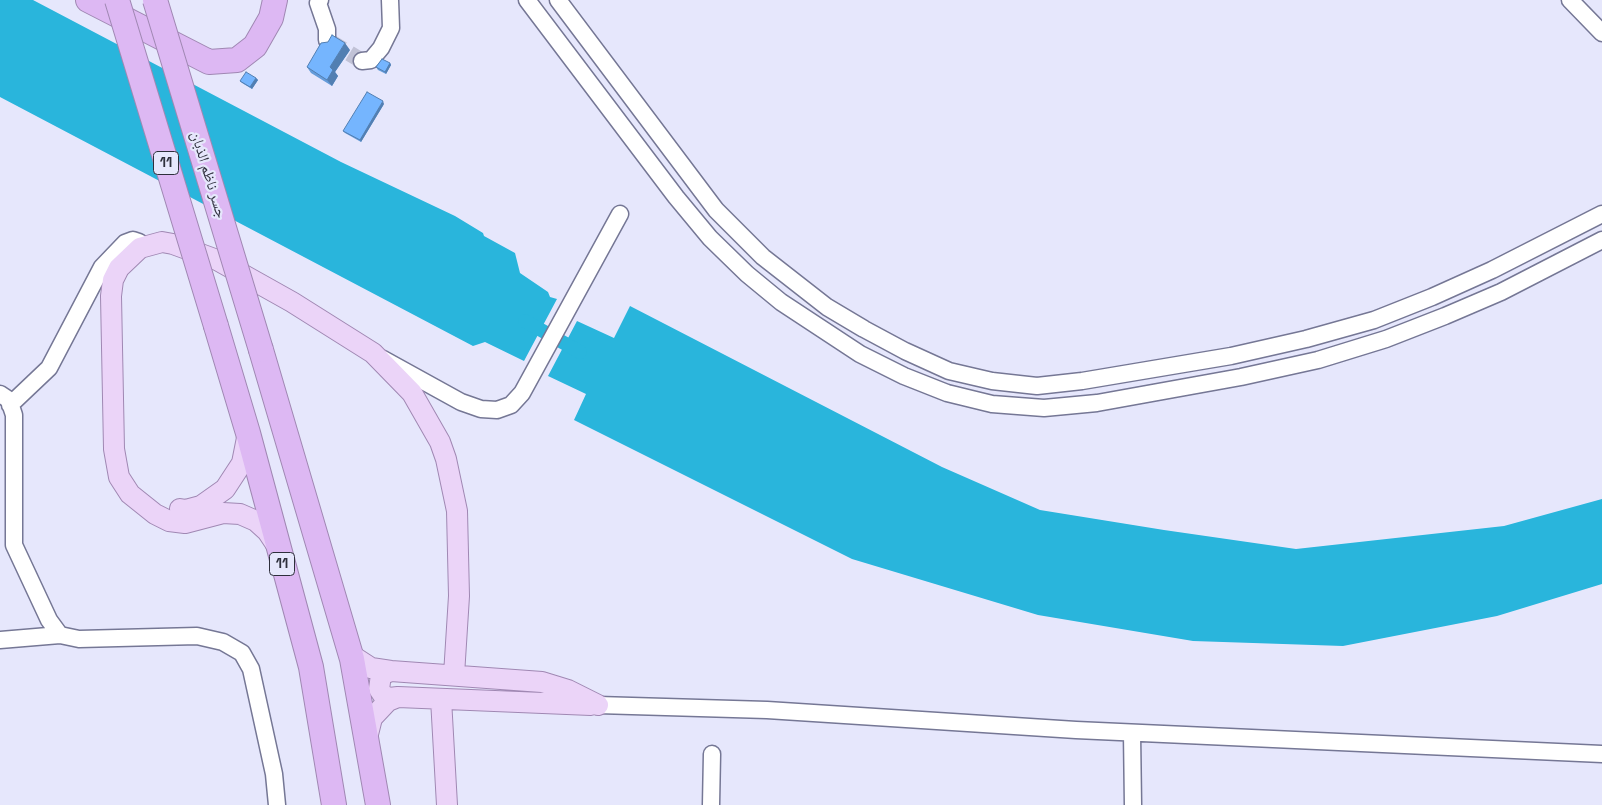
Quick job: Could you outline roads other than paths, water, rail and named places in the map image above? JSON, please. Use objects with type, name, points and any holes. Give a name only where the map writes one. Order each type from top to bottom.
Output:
[{"type":"highway","points":[[88,0],[209,62],[237,60],[255,46],[271,18],[275,0]]},
{"type":"highway","name":"11","points":[[117,0],[248,433],[311,667],[334,805]]},
{"type":"highway","name":"جسر ناظم الذبان","points":[[155,0],[351,655]]},
{"type":"highway","name":"11","points":[[351,655],[378,805]]},
{"type":"main road","points":[[277,546],[267,531],[256,521],[240,514],[223,513],[185,522],[169,521],[155,514],[130,494],[119,477],[114,449],[110,296],[113,280],[119,268],[135,252],[162,242],[174,244],[216,260],[292,302],[373,353],[400,379],[422,409],[446,459],[457,511],[460,539],[459,596],[454,675]]},
{"type":"main road","points":[[135,252],[121,293],[125,449],[130,474],[137,488],[147,498],[160,505],[186,510],[201,506],[225,489],[236,476],[247,447],[248,433]]},
{"type":"main road","points":[[351,655],[372,668],[391,671],[542,682],[568,690],[598,705]]},
{"type":"main road","points":[[391,671],[381,675],[378,689],[389,698],[598,705]]},
{"type":"main road","points":[[367,738],[372,718],[388,701],[398,697]]},
{"type":"main road","points":[[441,699],[447,805]]},
{"type":"street","points":[[320,0],[318,3],[326,28],[327,40]]},
{"type":"street","points":[[362,61],[371,60],[381,48],[392,28],[390,0]]},
{"type":"street","points":[[527,0],[676,197],[710,238],[747,274],[781,302],[860,354],[904,376],[947,393],[992,404],[1044,408],[1097,403],[1232,379],[1318,360],[1386,339],[1502,292],[1602,240]]},
{"type":"street","points":[[558,0],[710,202],[739,235],[791,281],[827,307],[905,352],[949,371],[992,381],[1037,386],[1082,381],[1232,356],[1306,339],[1374,320],[1492,270],[1602,214]]},
{"type":"street","points":[[1570,0],[1602,33]]},
{"type":"street","points":[[373,353],[462,402],[481,409],[497,410],[511,405],[522,394],[620,214]]},
{"type":"street","points":[[60,635],[49,620],[14,545],[14,415],[5,400],[49,368],[102,267],[125,243],[133,240],[139,242],[135,252]]},
{"type":"street","points":[[1492,270],[1502,292]]},
{"type":"street","points":[[0,640],[60,635],[79,639],[197,636],[223,642],[242,653],[251,669],[274,774],[277,805]]},
{"type":"street","points":[[598,705],[767,710],[1132,733],[1602,754]]},
{"type":"street","points":[[1132,733],[1133,805]]},
{"type":"street","points":[[711,805],[712,754]]},
{"type":"water","points":[[0,0],[33,0],[341,162],[455,216],[483,233],[484,236],[515,253],[520,273],[548,292],[550,297],[557,299],[524,361],[485,342],[473,346],[0,97]]},
{"type":"water","points":[[630,306],[942,467],[1040,510],[1296,549],[1504,526],[1602,499],[1602,584],[1497,616],[1343,646],[1193,641],[1038,615],[852,559],[574,420],[586,394],[548,376],[577,321],[614,338]]},
{"type":"waterway","points":[[525,321],[580,352]]},
{"type":"tunnel","points":[[329,41],[362,61]]}]
